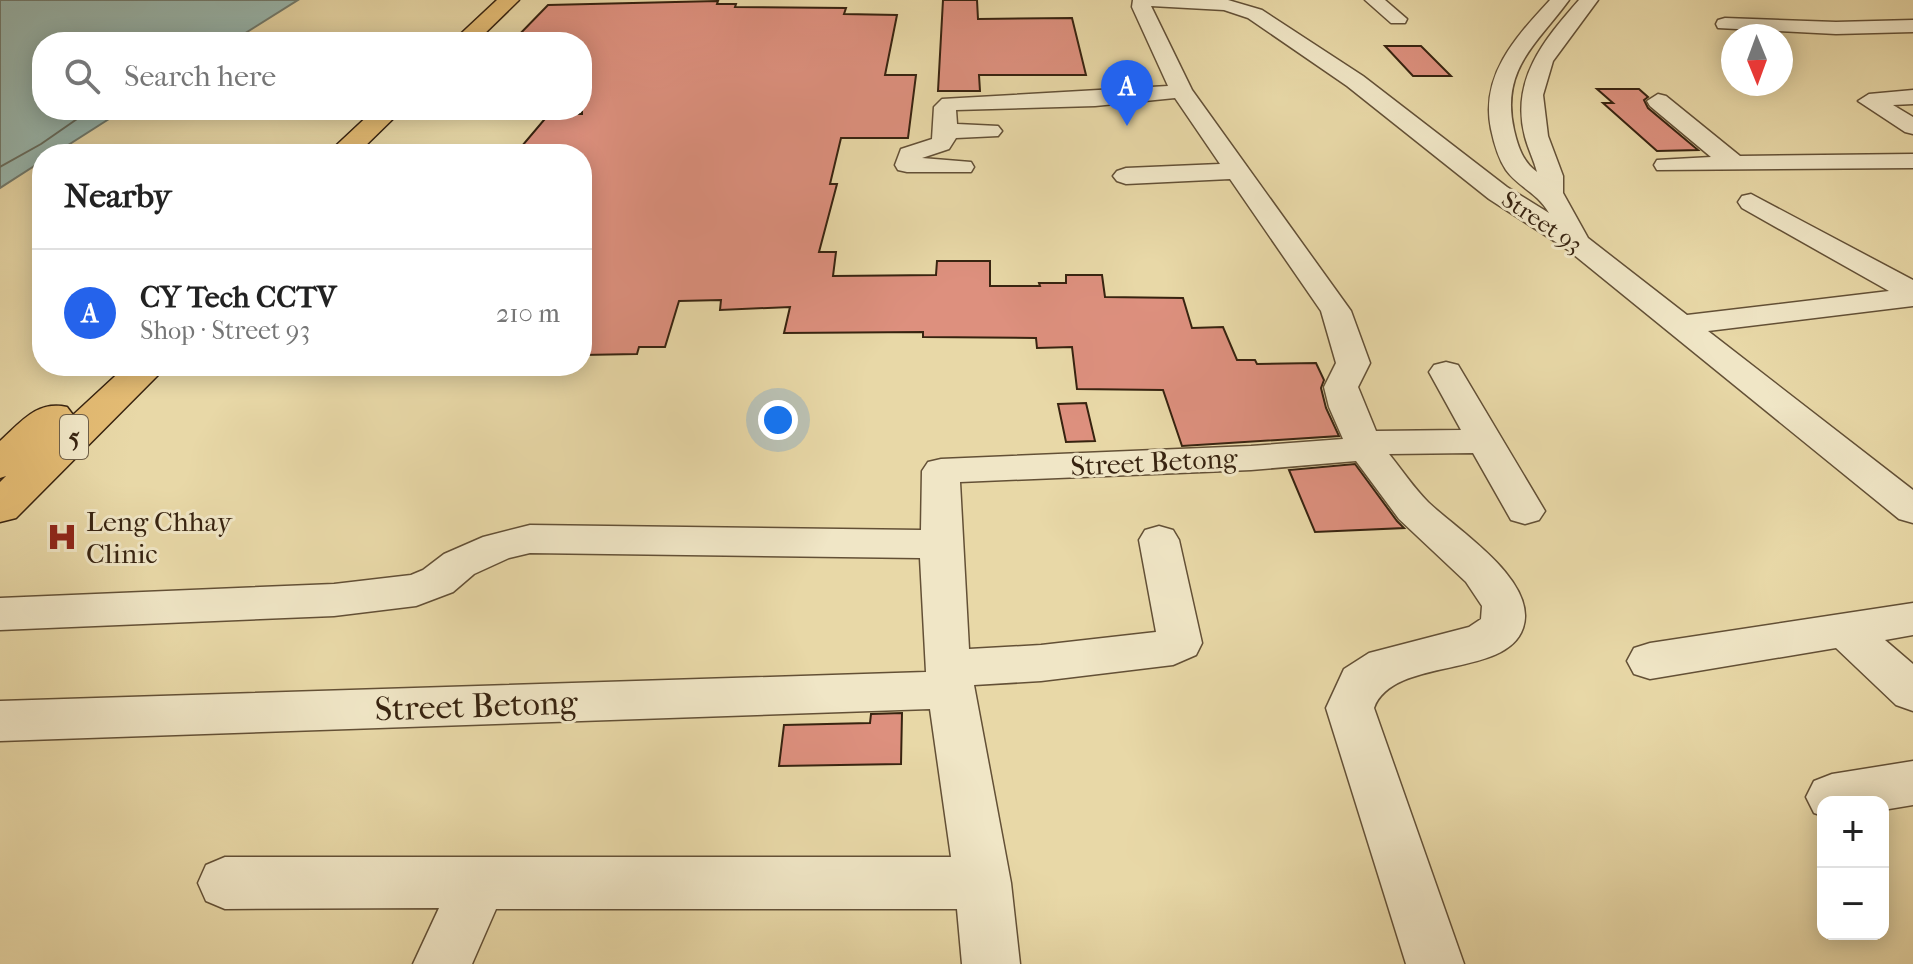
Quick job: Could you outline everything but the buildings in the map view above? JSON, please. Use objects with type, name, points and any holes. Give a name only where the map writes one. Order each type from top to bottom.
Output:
[{"type":"highway","points":[[474,32],[509,0]]},
{"type":"highway","points":[[499,32],[533,0]]},
{"type":"highway","points":[[355,144],[389,120]]},
{"type":"highway","points":[[378,144],[396,120]]},
{"type":"highway","name":"5","points":[[0,464],[97,376]]},
{"type":"highway","name":"5","points":[[0,507],[138,376]]},
{"type":"street","points":[[1374,0],[1398,19]]},
{"type":"street","points":[[1560,0],[1525,39],[1505,70],[1498,101],[1511,159],[1520,171],[1550,193],[1578,244]]},
{"type":"street","points":[[1550,193],[1553,174],[1536,135],[1529,105],[1534,74],[1552,44],[1589,0]]},
{"type":"street","points":[[1144,1],[1141,7],[1181,91],[1336,311],[1353,363],[1341,387],[1346,407],[1364,446],[1413,510],[1481,571],[1504,605],[1502,627],[1485,639],[1455,650],[1385,666],[1360,682],[1350,708],[1435,964]]},
{"type":"street","name":"Street 93","points":[[1144,1],[1226,5],[1255,14],[1355,81],[1498,193],[1578,244],[1911,506]]},
{"type":"street","points":[[1793,25],[1904,27],[1913,36]]},
{"type":"street","points":[[962,167],[907,165],[910,154],[941,144],[945,131],[945,107],[950,104],[1095,99],[1181,91]]},
{"type":"street","points":[[1913,97],[1869,101],[1913,127]]},
{"type":"street","points":[[1658,101],[1734,164]]},
{"type":"street","points":[[945,131],[990,131]]},
{"type":"street","points":[[1666,165],[1913,161]]},
{"type":"street","points":[[1126,176],[1239,171]]},
{"type":"street","points":[[1498,193],[1526,196],[1550,193]]},
{"type":"street","points":[[1751,202],[1913,294]]},
{"type":"street","points":[[1680,325],[1913,294]]},
{"type":"street","points":[[1446,372],[1525,511]]},
{"type":"street","name":"Street Betong","points":[[939,544],[941,471],[1251,458],[1364,446],[1485,441]]},
{"type":"street","points":[[0,614],[334,600],[416,590],[485,553],[530,539],[939,544],[950,679],[984,883],[991,964]]},
{"type":"street","name":"Street Betong","points":[[0,721],[950,679],[1041,663],[1173,648],[1180,643],[1179,625],[1159,540]]},
{"type":"street","points":[[1650,661],[1913,619]]},
{"type":"street","points":[[1846,631],[1913,692]]},
{"type":"street","points":[[1838,796],[1913,783]]},
{"type":"street","points":[[225,883],[481,881],[733,886],[984,883]]},
{"type":"street","points":[[442,964],[481,881]]},
{"type":"water","points":[[0,0],[298,0],[247,32],[32,32],[32,120],[107,120],[70,144],[32,144],[32,167],[0,188]]},
{"type":"place","name":"CY Tech CCTV","points":[[1127,126]]},
{"type":"place","name":"Leng Chhay Clinic","points":[[62,537]]}]
